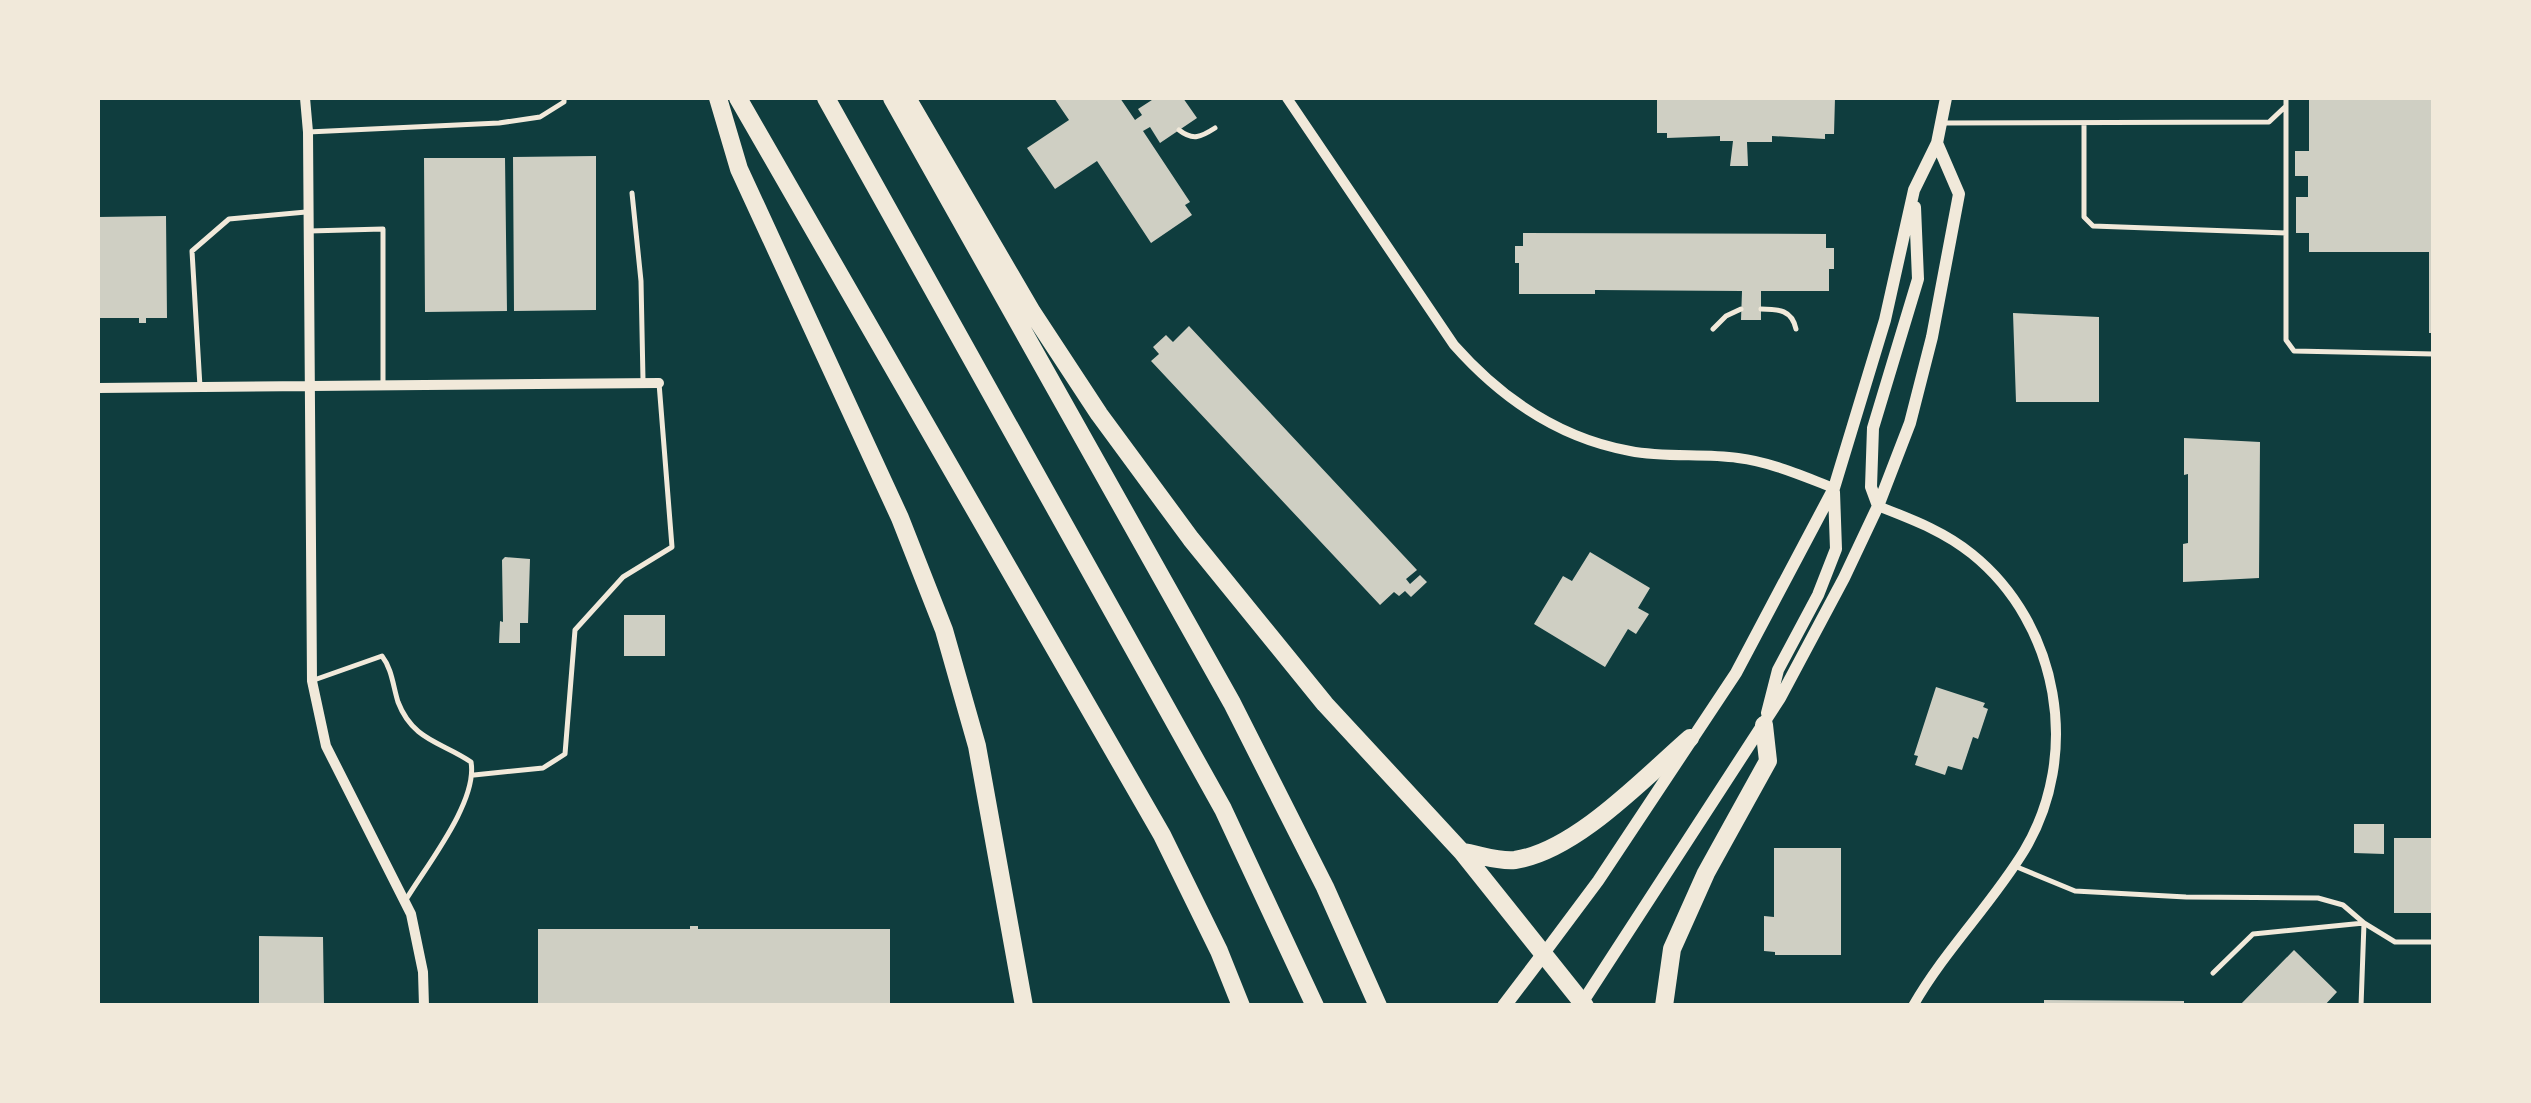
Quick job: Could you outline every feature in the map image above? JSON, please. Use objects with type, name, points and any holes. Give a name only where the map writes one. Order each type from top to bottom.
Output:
[{"type":"highway","points":[[718,98],[743,179],[905,528],[944,630],[977,746],[1024,1006]]},
{"type":"highway","points":[[738,98],[1162,835],[1219,951],[1241,1006]]},
{"type":"highway","points":[[826,98],[1223,809],[1315,1006]]},
{"type":"highway","points":[[892,98],[1232,703],[1325,886],[1378,1006]]},
{"type":"highway","points":[[907,98],[1032,312],[1099,414],[1180,523],[1325,704],[1462,852],[1545,952],[1583,1005]]},
{"type":"highway","points":[[1664,1006],[1672,949],[1706,873],[1768,761],[1764,724]]},
{"type":"highway","points":[[1462,852],[1513,860],[1547,849],[1591,825],[1690,738]]},
{"type":"main road","points":[[1504,1006],[1545,952]]},
{"type":"street","points":[[305,98],[312,682],[326,746],[411,914],[423,972],[424,1006]]},
{"type":"street","points":[[1286,98],[1454,346],[1510,400],[1545,422],[1588,440],[1629,451],[1755,461],[1834,488]]},
{"type":"street","points":[[1545,952],[1598,882],[1736,673],[1834,488],[1885,320],[1914,190],[1938,144],[1946,98]]},
{"type":"street","points":[[1583,1005],[1764,724],[1844,578],[1878,506],[1911,418],[1930,344],[1959,194],[1938,144]]},
{"type":"street","points":[[1913,1006],[2014,866],[2040,818],[2052,782],[2056,750],[2051,680],[2038,640],[2010,593],[1972,554],[1939,531],[1878,506],[1871,487],[1872,428],[1918,280],[1914,190]]},
{"type":"street","points":[[98,388],[658,384]]},
{"type":"street","points":[[1764,724],[1778,670],[1818,595],[1836,549],[1834,488]]},
{"type":"lane","points":[[308,132],[498,123],[540,117],[564,102],[564,98]]},
{"type":"lane","points":[[2286,98],[2286,340],[2294,351],[2434,354]]},
{"type":"lane","points":[[1941,123],[2269,122],[2286,106]]},
{"type":"lane","points":[[2084,123],[2084,217],[2093,226],[2286,233]]},
{"type":"lane","points":[[1179,130],[1188,137],[1200,138],[1215,128]]},
{"type":"lane","points":[[632,193],[641,282],[642,384]]},
{"type":"lane","points":[[200,387],[192,251],[230,219],[309,212]]},
{"type":"lane","points":[[309,231],[383,229],[383,386]]},
{"type":"lane","points":[[1761,308],[1786,312],[1794,318],[1796,329]]},
{"type":"lane","points":[[1714,329],[1726,316],[1742,309]]},
{"type":"lane","points":[[474,776],[543,768],[565,754],[576,630],[623,576],[672,548],[658,384]]},
{"type":"lane","points":[[312,682],[382,656],[400,706],[412,726],[432,744],[471,762],[474,776],[466,801],[405,902]]},
{"type":"lane","points":[[2014,866],[2076,891],[2318,898],[2343,905],[2364,924],[2395,942],[2434,942]]},
{"type":"lane","points":[[2213,973],[2253,934],[2364,924]]},
{"type":"lane","points":[[2361,1006],[2364,924]]},
{"type":"building","points":[[1054,98],[1120,98],[1135,120],[1142,115],[1138,109],[1155,98],[1183,98],[1197,118],[1160,143],[1150,127],[1143,131],[1190,202],[1185,205],[1192,215],[1151,243],[1097,161],[1055,189],[1027,148],[1069,120]]},
{"type":"building","points":[[1657,98],[1835,98],[1834,134],[1825,134],[1825,139],[1772,136],[1772,142],[1747,142],[1748,166],[1730,166],[1733,141],[1720,141],[1720,136],[1667,138],[1667,133],[1657,133]]},
{"type":"building","points":[[2309,98],[2434,98],[2434,333],[2429,333],[2429,252],[2309,252],[2309,233],[2296,233],[2296,197],[2308,197],[2308,176],[2295,176],[2295,151],[2309,151]]},
{"type":"building","points":[[596,156],[596,310],[514,311],[513,157]]},
{"type":"building","points":[[424,158],[505,158],[507,311],[425,312]]},
{"type":"building","points":[[166,216],[167,318],[146,318],[146,323],[139,323],[139,318],[98,318],[98,217]]},
{"type":"building","points":[[1523,233],[1826,234],[1826,248],[1834,248],[1834,269],[1829,269],[1829,291],[1761,291],[1761,320],[1741,320],[1742,291],[1519,294],[1515,246],[1523,246]]},
{"type":"building","points":[[2013,313],[2099,317],[2099,402],[2016,402]]},
{"type":"building","points":[[1189,326],[1417,570],[1406,579],[1410,584],[1420,575],[1427,582],[1411,597],[1405,591],[1399,596],[1394,592],[1380,605],[1151,361],[1159,354],[1153,347],[1166,335],[1173,342]]},
{"type":"building","points":[[2184,438],[2260,442],[2259,578],[2183,582],[2183,544],[2188,543]]},
{"type":"building","points":[[1590,552],[1650,588],[1638,608],[1649,614],[1636,634],[1628,629],[1605,667],[1534,624],[1563,576],[1572,581]]},
{"type":"building","points":[[505,557],[530,559],[528,623],[520,623],[520,643],[499,643]]},
{"type":"building","points":[[624,615],[665,615],[665,656],[624,656]]},
{"type":"building","points":[[1936,687],[1985,703],[1983,707],[1988,709],[1962,770],[1948,766],[1945,775],[1915,765],[1918,756],[1914,755]]},
{"type":"building","points":[[2354,824],[2384,824],[2384,854],[2354,853]]},
{"type":"building","points":[[2394,838],[2434,838],[2434,913],[2394,913]]},
{"type":"building","points":[[1774,848],[1841,848],[1841,955],[1775,955],[1764,951],[1764,916],[1774,917]]},
{"type":"building","points":[[538,929],[890,929],[890,1006],[538,1006]]},
{"type":"building","points":[[259,936],[323,937],[324,1006],[259,1006]]},
{"type":"building","points":[[2294,950],[2337,992],[2324,1006],[2239,1006]]},
{"type":"building","points":[[2044,1000],[2184,1001],[2184,1006],[2044,1006]]}]
